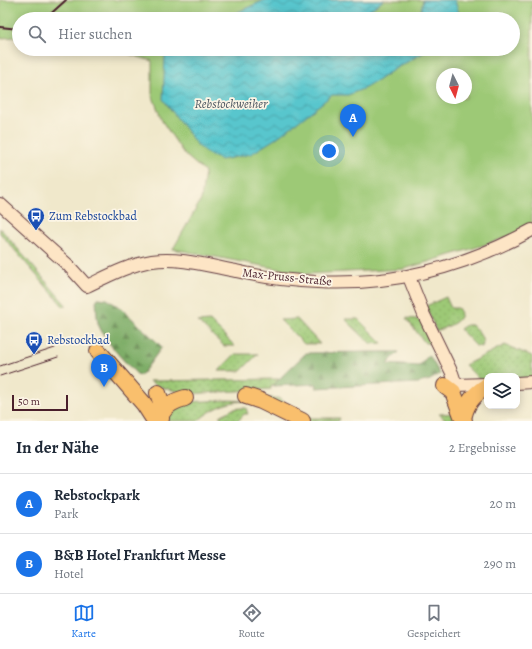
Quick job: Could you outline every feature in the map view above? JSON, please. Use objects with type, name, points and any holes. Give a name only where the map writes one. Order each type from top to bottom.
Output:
[{"type":"highway","points":[[98,351],[144,404],[159,418]]},
{"type":"highway","points":[[450,385],[464,419]]},
{"type":"highway","points":[[464,419],[465,410],[472,398],[484,388]]},
{"type":"highway","points":[[158,393],[161,402],[159,418]]},
{"type":"highway","points":[[246,396],[261,401],[302,421]]},
{"type":"highway","points":[[159,418],[165,408],[173,402],[185,398]]},
{"type":"main road","name":"Max-Pruss-Straße","points":[[0,204],[68,265],[86,286],[128,267],[152,261],[184,261],[254,274],[316,282],[380,281],[409,277],[431,271],[486,252],[532,230]]},
{"type":"main road","points":[[409,277],[444,360],[452,373],[450,385],[484,385]]},
{"type":"main road","points":[[520,383],[532,382]]},
{"type":"green space","points":[[0,0],[532,0],[532,227],[525,231],[484,245],[404,269],[306,274],[173,249],[201,200],[205,172],[184,154],[162,121],[152,94],[152,61],[136,56],[520,56],[520,12],[12,12],[12,37],[0,38]]},
{"type":"green space","points":[[0,228],[67,306],[63,306],[0,233]]},
{"type":"green space","points":[[446,297],[451,308],[458,308],[461,313],[460,317],[452,325],[436,331],[426,306]]},
{"type":"green space","points":[[98,298],[107,299],[122,309],[162,347],[143,373],[139,376],[116,352],[102,332],[97,317],[96,301]]},
{"type":"green space","points":[[406,318],[423,321],[433,343],[425,343]]},
{"type":"green space","points":[[297,319],[320,344],[304,344],[280,320]]},
{"type":"green space","points":[[345,319],[358,319],[382,343],[371,344]]},
{"type":"green space","points":[[210,321],[235,346],[224,346],[198,322]]},
{"type":"green space","points":[[466,325],[472,325],[478,332],[483,341],[482,347],[476,346],[460,329]]},
{"type":"green space","points":[[505,345],[532,356],[532,378],[520,378],[520,373],[484,373],[484,380],[480,380],[465,365]]},
{"type":"green space","points":[[399,352],[387,364],[419,366],[429,355],[440,374],[430,380],[418,383],[316,388],[317,384],[273,386],[306,353]]},
{"type":"green space","points":[[235,354],[258,354],[241,371],[219,371]]},
{"type":"green space","points":[[279,379],[273,386],[271,386],[271,389],[188,394],[157,386],[149,381]]},
{"type":"green space","points":[[263,398],[278,398],[299,412],[312,418],[340,418],[339,421],[310,421]]},
{"type":"green space","points":[[227,400],[251,401],[226,404],[210,412],[198,421],[166,421],[168,415],[187,402]]},
{"type":"green space","points":[[246,408],[248,414],[244,414],[238,421],[229,421],[229,419],[221,420],[220,416],[233,409]]},
{"type":"green space","points":[[455,413],[458,421],[447,421],[439,414]]},
{"type":"water","points":[[264,0],[384,0],[367,12],[238,12]]},
{"type":"water","points":[[423,0],[455,0],[459,12],[421,12]]},
{"type":"water","name":"Rebstockweiher","points":[[165,56],[418,56],[365,88],[348,95],[332,95],[275,139],[251,154],[221,160],[208,154],[197,145],[163,99]]},
{"type":"tram line","points":[[0,366],[55,348]]},
{"type":"tram line","points":[[0,376],[58,357]]},
{"type":"railway","points":[[53,12],[66,0]]},
{"type":"railway","points":[[0,27],[12,28]]},
{"type":"place","name":"Rebstockpark","points":[[353,137]]},
{"type":"place","name":"Zum Rebstockbad","points":[[36,231]]},
{"type":"place","name":"Rebstockbad","points":[[34,355]]},
{"type":"place","name":"B&B Hotel Frankfurt Messe","points":[[104,387]]}]
